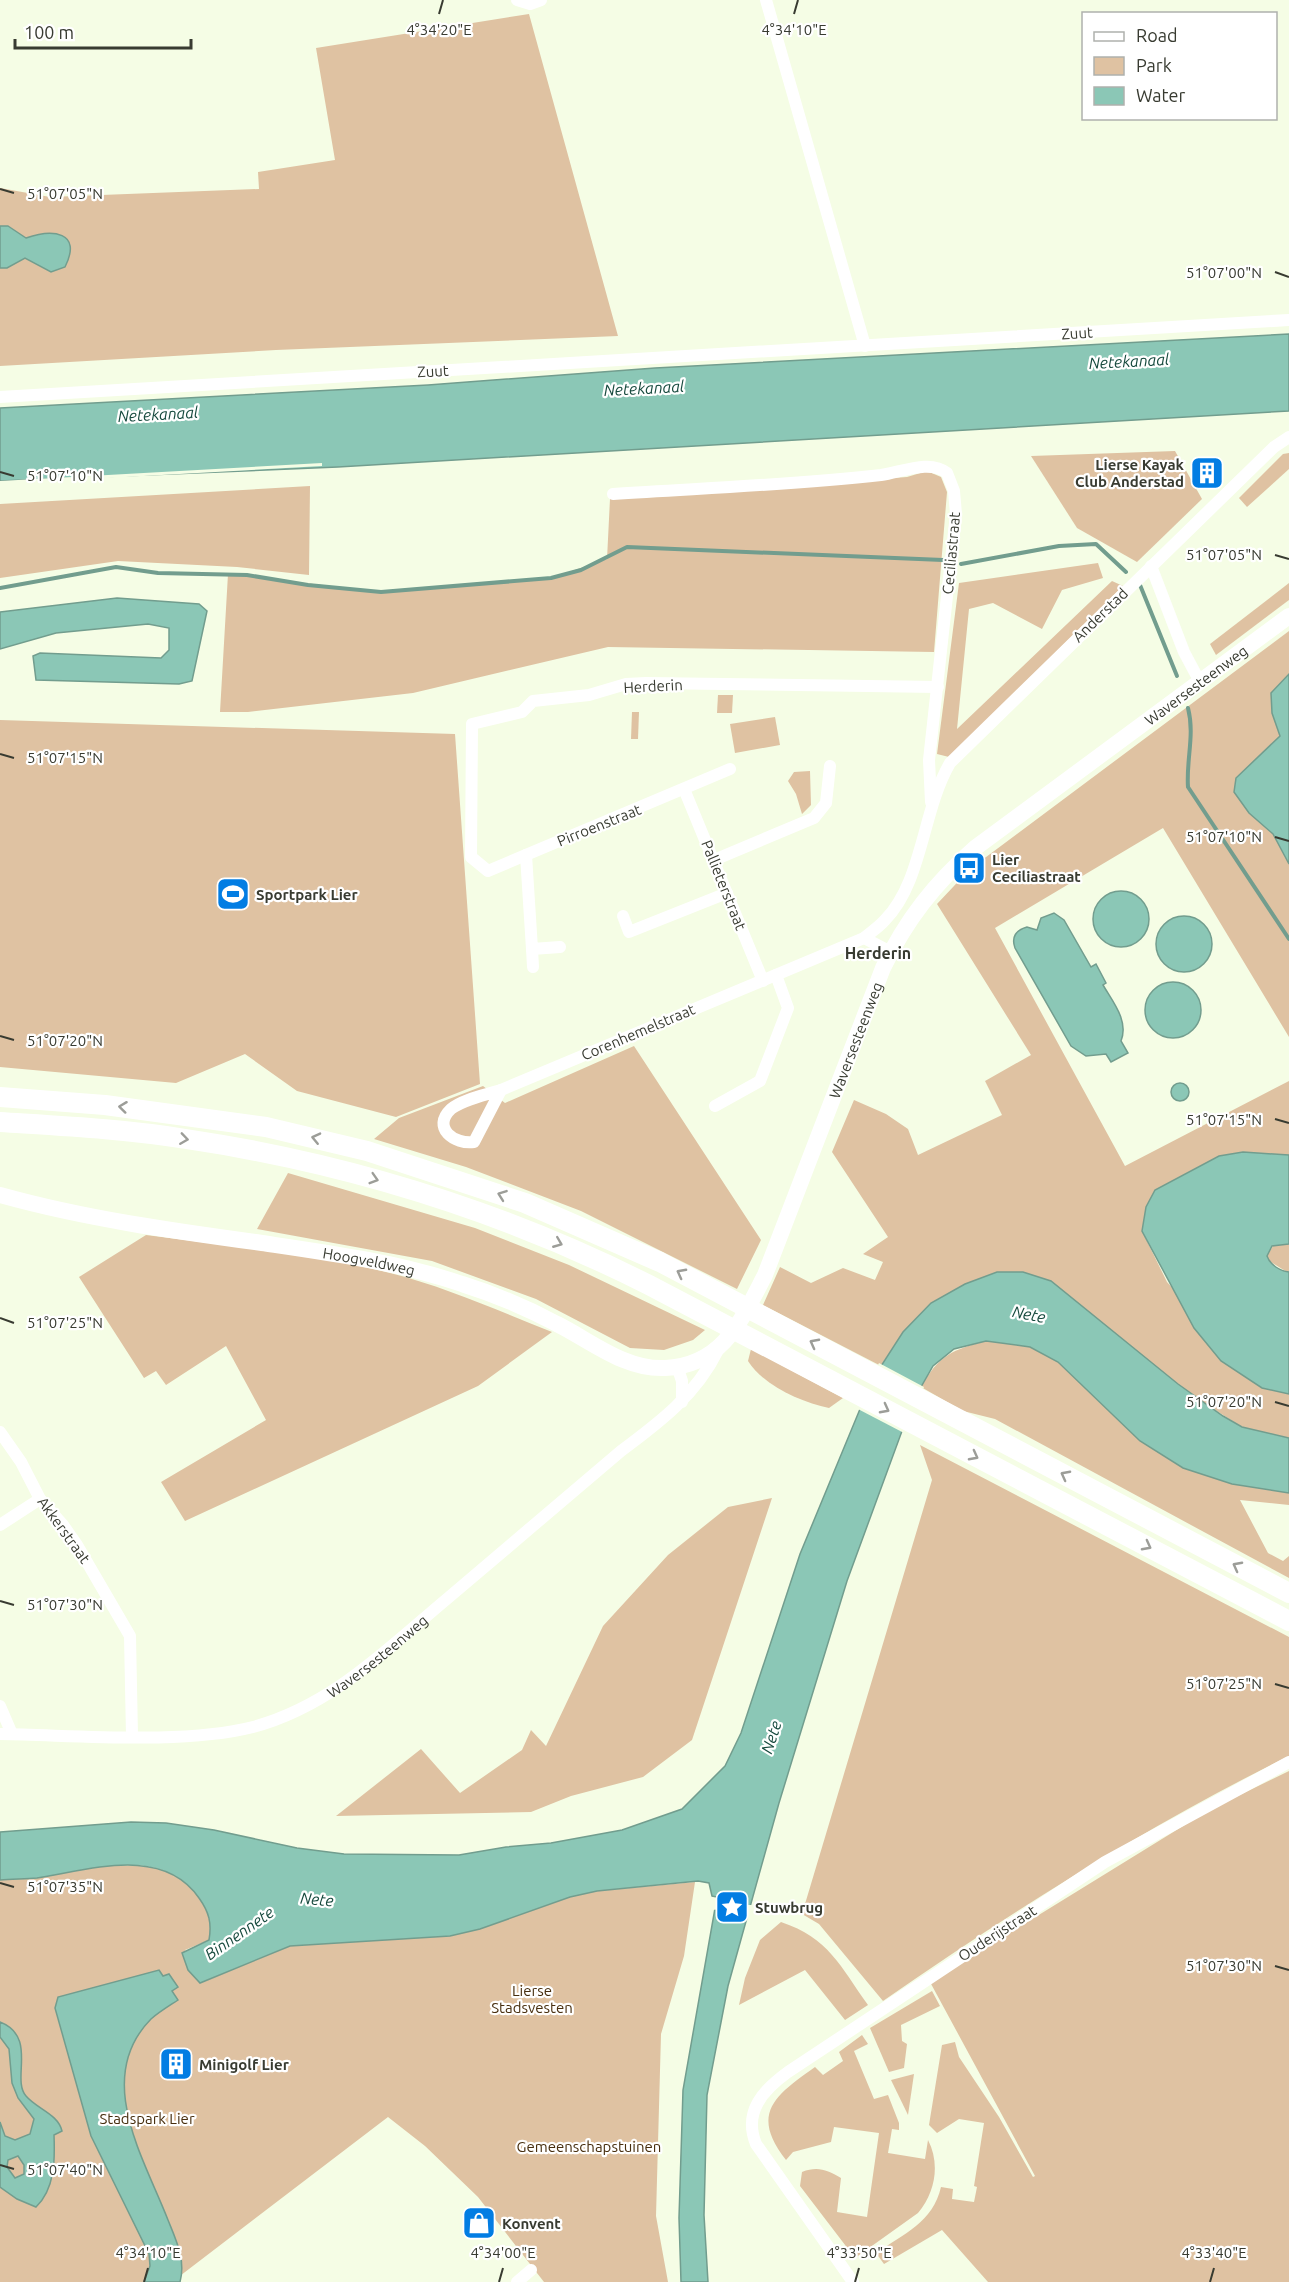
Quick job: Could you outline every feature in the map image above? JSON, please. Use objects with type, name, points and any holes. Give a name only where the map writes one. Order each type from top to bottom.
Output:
[{"type":"highway","points":[[0,1097],[189,1114],[266,1127],[368,1151],[471,1183],[584,1227],[732,1300],[1289,1593]]},
{"type":"highway","points":[[0,1122],[185,1138],[262,1152],[360,1174],[466,1207],[573,1249],[721,1323],[1289,1621]]},
{"type":"main road","name":"Waversesteenweg","points":[[718,1350],[741,1320],[767,1270],[891,952],[925,898],[945,875],[975,848],[1289,616]]},
{"type":"main road","name":"Hoogveldweg","points":[[0,1195],[80,1215],[331,1254],[417,1270],[463,1284],[522,1307],[627,1362],[647,1367],[677,1366],[701,1359],[718,1350]]},
{"type":"street","points":[[517,0],[530,4],[541,0]]},
{"type":"street","points":[[766,0],[866,346]]},
{"type":"street","name":"Zuut","points":[[0,397],[1289,320]]},
{"type":"street","name":"Anderstad","points":[[931,806],[944,774],[959,753],[1274,447],[1288,437]]},
{"type":"street","name":"Ceciliastraat","points":[[613,494],[827,481],[904,472],[928,466],[942,469],[951,479],[956,514],[929,760],[931,806],[915,861]]},
{"type":"street","points":[[1151,566],[1184,652],[1200,682]]},
{"type":"street","name":"Herderin","points":[[471,857],[472,724],[522,712],[533,701],[589,695],[626,684],[646,683],[938,687]]},
{"type":"street","points":[[714,860],[814,818],[826,803],[830,766]]},
{"type":"street","name":"Pirroenstraat","points":[[471,857],[488,871],[730,769]]},
{"type":"street","name":"Pallieterstraat","points":[[684,789],[763,981]]},
{"type":"street","points":[[526,855],[533,967]]},
{"type":"street","name":"Corenhemelstraat","points":[[501,1090],[474,1142],[465,1144],[450,1138],[444,1131],[445,1120],[451,1110],[864,938],[885,920],[901,898],[915,861]]},
{"type":"street","points":[[623,916],[629,932],[727,893]]},
{"type":"street","points":[[864,938],[891,952]]},
{"type":"street","points":[[532,949],[560,947]]},
{"type":"street","points":[[715,1106],[760,1081],[788,1008],[776,975]]},
{"type":"street","name":"Waversesteenweg","points":[[6,1734],[132,1736],[218,1734],[253,1727],[288,1715],[324,1697],[366,1668],[682,1402],[704,1378],[718,1350]]},
{"type":"street","points":[[677,1366],[682,1382],[682,1402]]},
{"type":"street","name":"Akkerstraat","points":[[0,1432],[21,1462],[40,1499],[77,1545],[130,1636],[132,1736]]},
{"type":"street","points":[[0,1525],[40,1499]]},
{"type":"street","points":[[0,1706],[6,1734]]},
{"type":"street","name":"Ouderijstraat","points":[[853,2282],[756,2144],[752,2126],[757,2102],[767,2087],[1105,1862],[1289,1762]]},
{"type":"street","points":[[517,2282],[531,2271]]},
{"type":"green space","points":[[529,14],[618,336],[276,350],[0,366],[0,188],[50,197],[259,189],[258,172],[335,160],[316,48]]},
{"type":"green space","points":[[1175,451],[1202,499],[1137,562],[1077,528],[1031,456]]},
{"type":"green space","points":[[1289,453],[1289,469],[1247,507],[1239,498],[1283,454]]},
{"type":"green space","points":[[927,471],[941,477],[947,492],[934,652],[608,647],[413,693],[248,712],[220,712],[228,574],[381,592],[551,578],[607,559],[610,499],[907,477]]},
{"type":"green space","points":[[310,486],[309,575],[237,567],[118,561],[0,578],[0,504]]},
{"type":"green space","points":[[1098,563],[1103,578],[1062,590],[1042,629],[993,603],[969,609],[957,729],[1112,581],[1123,586],[949,757],[937,754],[959,583]]},
{"type":"green space","points":[[1289,583],[1289,600],[1216,655],[1210,644]]},
{"type":"green space","points":[[1289,631],[1289,674],[1271,693],[1272,713],[1280,736],[1262,755],[1249,813],[1273,834],[1289,864],[1289,1037],[1163,828],[995,928],[1125,1166],[1289,1081],[1289,1155],[1243,1152],[1219,1156],[1155,1190],[1142,1231],[1167,1282],[1262,1388],[1289,1394],[1289,1438],[1242,1427],[997,1272],[958,1289],[929,1307],[906,1331],[881,1366],[763,1305],[780,1267],[811,1283],[843,1268],[875,1280],[883,1262],[863,1254],[888,1237],[832,1152],[854,1100],[886,1114],[908,1129],[918,1155],[1002,1115],[985,1081],[1031,1055],[937,904],[970,869]]},
{"type":"green space","points":[[718,695],[733,695],[732,713],[717,713]]},
{"type":"green space","points":[[632,712],[639,712],[638,739],[631,739]]},
{"type":"green space","points":[[775,717],[780,745],[735,753],[730,724]]},
{"type":"green space","name":"Sportpark Lier","points":[[0,720],[455,734],[480,1084],[396,1117],[297,1091],[245,1054],[176,1083],[0,1067]]},
{"type":"green space","points":[[810,771],[811,805],[802,814],[796,794],[788,781],[794,772]]},
{"type":"green space","points":[[634,1046],[761,1240],[737,1289],[581,1211],[466,1167],[374,1139],[399,1118],[483,1086],[505,1103]]},
{"type":"green space","points":[[288,1173],[475,1228],[569,1265],[705,1330],[693,1340],[664,1350],[630,1348],[536,1299],[432,1261],[257,1229]]},
{"type":"green space","points":[[146,1235],[299,1255],[390,1273],[452,1292],[552,1332],[478,1386],[185,1521],[161,1482],[266,1420],[226,1346],[166,1385],[156,1371],[144,1378],[79,1277]]},
{"type":"green space","points":[[1289,1244],[1289,1272],[1287,1272],[1269,1261],[1267,1256],[1273,1246]]},
{"type":"green space","points":[[986,1341],[1030,1347],[1058,1362],[1140,1441],[1232,1484],[1289,1493],[1289,1505],[1240,1500],[1268,1553],[1283,1561],[1289,1556],[1289,1578],[995,1419],[963,1411],[921,1387],[934,1368],[948,1355],[964,1347]]},
{"type":"green space","points":[[751,1349],[843,1398],[829,1408],[784,1392],[763,1378],[748,1361]]},
{"type":"green space","points":[[920,1445],[1289,1637],[1289,1756],[1184,1811],[1082,1871],[1031,1902],[883,2001],[819,1924],[802,1914],[932,1480]]},
{"type":"green space","points":[[772,1498],[692,1740],[643,1777],[571,1796],[531,1812],[336,1816],[421,1749],[460,1793],[522,1750],[531,1730],[546,1746],[603,1626],[668,1555],[728,1507]]},
{"type":"green space","points":[[1289,1771],[1289,2282],[988,2282],[942,2230],[884,2264],[876,2253],[907,2233],[924,2218],[937,2199],[941,2187],[953,2189],[952,2199],[974,2202],[977,2187],[974,2186],[984,2123],[959,2119],[937,2133],[929,2125],[942,2045],[955,2042],[959,2057],[999,2117],[1033,2177],[1035,2176],[930,1982],[1209,1810]]},
{"type":"green space","name":"Stadspark Lier","points":[[108,1865],[162,1869],[179,1877],[195,1891],[209,1919],[209,1940],[185,1950],[203,1982],[290,1946],[450,1936],[480,1929],[570,1897],[597,1891],[695,1882],[684,1956],[661,2034],[656,2216],[668,2282],[544,2282],[478,2197],[425,2146],[388,2117],[172,2282],[0,2282],[0,1880],[36,1878]]},
{"type":"green space","points":[[781,1922],[811,1936],[822,1945],[841,1966],[868,2005],[845,2020],[805,1970],[739,2005],[745,1978],[760,1940]]},
{"type":"green space","points":[[932,1991],[940,2006],[901,2025],[902,2041],[907,2044],[904,2068],[889,2072],[870,2028]]},
{"type":"green space","points":[[862,2035],[868,2044],[854,2051],[874,2099],[888,2095],[899,2123],[899,2130],[892,2129],[888,2153],[925,2159],[928,2140],[935,2168],[929,2196],[918,2213],[855,2258],[800,2186],[802,2172],[813,2169],[822,2170],[841,2178],[837,2212],[867,2217],[879,2133],[834,2127],[831,2142],[793,2152],[786,2160],[769,2130],[769,2117],[772,2106],[789,2087],[815,2067],[823,2075],[843,2061],[839,2052]]},
{"type":"green space","points":[[914,2074],[908,2115],[891,2080]]},
{"type":"water","points":[[0,226],[8,226],[26,238],[46,234],[62,236],[70,246],[70,255],[65,267],[51,272],[25,258],[7,268],[0,268]]},
{"type":"water","name":"Netekanaal","points":[[1289,334],[1289,411],[338,467],[0,481],[0,408],[428,385],[655,368]]},
{"type":"water","points":[[117,598],[199,604],[207,611],[192,681],[179,684],[36,680],[33,656],[40,653],[161,658],[169,650],[169,628],[148,624],[56,633],[0,649],[0,612]]},
{"type":"water","points":[[1289,674],[1289,864],[1273,834],[1249,813],[1234,792],[1236,778],[1280,736],[1272,713],[1271,693]]},
{"type":"water","points":[[1116,891],[1126,891],[1141,899],[1147,908],[1149,919],[1147,930],[1141,939],[1126,947],[1116,947],[1105,942],[1098,935],[1093,924],[1093,914],[1098,903],[1105,896]]},
{"type":"water","points":[[1054,913],[1064,920],[1091,967],[1096,964],[1106,983],[1103,985],[1119,1012],[1123,1026],[1121,1041],[1128,1053],[1111,1062],[1106,1054],[1086,1056],[1071,1046],[1015,948],[1014,937],[1017,932],[1027,927],[1037,930],[1041,918]]},
{"type":"water","points":[[1178,916],[1190,916],[1204,924],[1212,938],[1210,955],[1204,964],[1190,972],[1178,972],[1161,960],[1156,950],[1156,938],[1168,921]]},
{"type":"water","points":[[1168,982],[1178,982],[1193,990],[1199,999],[1201,1010],[1199,1021],[1193,1030],[1178,1038],[1168,1038],[1157,1033],[1150,1026],[1145,1015],[1145,1005],[1150,994],[1157,987]]},
{"type":"water","points":[[1176,1083],[1184,1083],[1189,1088],[1187,1099],[1176,1101],[1171,1096],[1171,1088]]},
{"type":"water","points":[[1243,1152],[1289,1155],[1289,1244],[1272,1246],[1267,1256],[1276,1267],[1289,1272],[1289,1394],[1262,1388],[1221,1361],[1194,1328],[1142,1231],[1146,1207],[1155,1190],[1219,1156]]},
{"type":"water","points":[[997,1272],[1023,1272],[1051,1281],[1178,1384],[1223,1416],[1242,1427],[1289,1438],[1289,1493],[1232,1484],[1183,1468],[1140,1441],[1058,1362],[1030,1347],[986,1341],[954,1349],[933,1366],[913,1401],[847,1581],[779,1803],[728,1986],[707,2095],[704,2215],[708,2282],[681,2282],[679,2218],[683,2090],[717,1897],[712,1896],[709,1883],[698,1881],[597,1891],[570,1897],[480,1929],[450,1936],[290,1946],[200,1983],[188,1970],[182,1953],[209,1940],[209,1918],[199,1898],[184,1882],[166,1871],[146,1866],[124,1865],[37,1878],[0,1880],[0,1832],[131,1822],[166,1823],[214,1830],[297,1848],[344,1854],[459,1855],[506,1847],[551,1843],[622,1830],[682,1809],[725,1766],[741,1733],[800,1554],[872,1380],[903,1332],[931,1303],[965,1284]]},
{"type":"water","points":[[159,1970],[163,1976],[169,1974],[178,1987],[172,1991],[178,2000],[151,2019],[134,2042],[126,2067],[125,2092],[129,2118],[137,2145],[179,2250],[182,2266],[180,2282],[144,2282],[150,2266],[149,2254],[91,2136],[55,2008],[58,1997]]},
{"type":"water","points":[[0,2022],[11,2029],[18,2038],[22,2058],[22,2089],[31,2101],[56,2120],[62,2131],[54,2135],[54,2164],[50,2183],[47,2192],[36,2207],[17,2199],[0,2187],[0,2122],[5,2136],[15,2140],[30,2134],[34,2119],[18,2098],[12,2083],[9,2049],[0,2037]],"holes":[[[18,2156],[24,2165],[24,2174],[15,2178],[7,2167],[8,2160]]]},
{"type":"pier","points":[[322,463],[322,466],[0,484],[0,481]]},
{"type":"pier","points":[[879,1363],[924,1387],[904,1433],[856,1408]]},
{"type":"pier","name":"Stuwbrug","points":[[709,1896],[725,1902],[728,1899],[729,1903],[736,1905],[739,1902],[740,1905],[755,1905],[751,1918],[738,1913],[736,1916],[735,1912],[727,1910],[725,1913],[723,1909],[711,1910],[713,1899]]},
{"type":"waterway","points":[[961,564],[1059,546],[1096,544],[1126,572]]},
{"type":"waterway","points":[[0,588],[116,567],[158,573],[247,575],[308,585],[381,592],[551,578],[581,570],[627,547],[943,560]]},
{"type":"waterway","points":[[1140,585],[1177,676]]},
{"type":"waterway","points":[[1188,708],[1191,728],[1188,787],[1289,939]]},
{"type":"place","name":"Lierse Kayak Club Anderstad","points":[[1207,473]]},
{"type":"place","name":"Lier Ceciliastraat","points":[[969,868]]},
{"type":"place","name":"Sportpark Lier","points":[[233,894]]},
{"type":"place","name":"Stuwbrug","points":[[732,1907]]},
{"type":"place","name":"Minigolf Lier","points":[[176,2064]]},
{"type":"place","name":"Konvent","points":[[479,2223]]},
{"type":"district","name":"Herderin","points":[[878,953]]},
{"type":"water label","name":"Nete","points":[[1029,1314]]},
{"type":"water label","name":"Nete","points":[[771,1737]]},
{"type":"water label","name":"Nete","points":[[317,1899]]},
{"type":"water label","name":"Binnennete","points":[[239,1933]]},
{"type":"park label","name":"Lierse Stadsvesten","points":[[532,1998]]},
{"type":"park label","name":"Gemeenschapstuinen","points":[[589,2146]]}]
